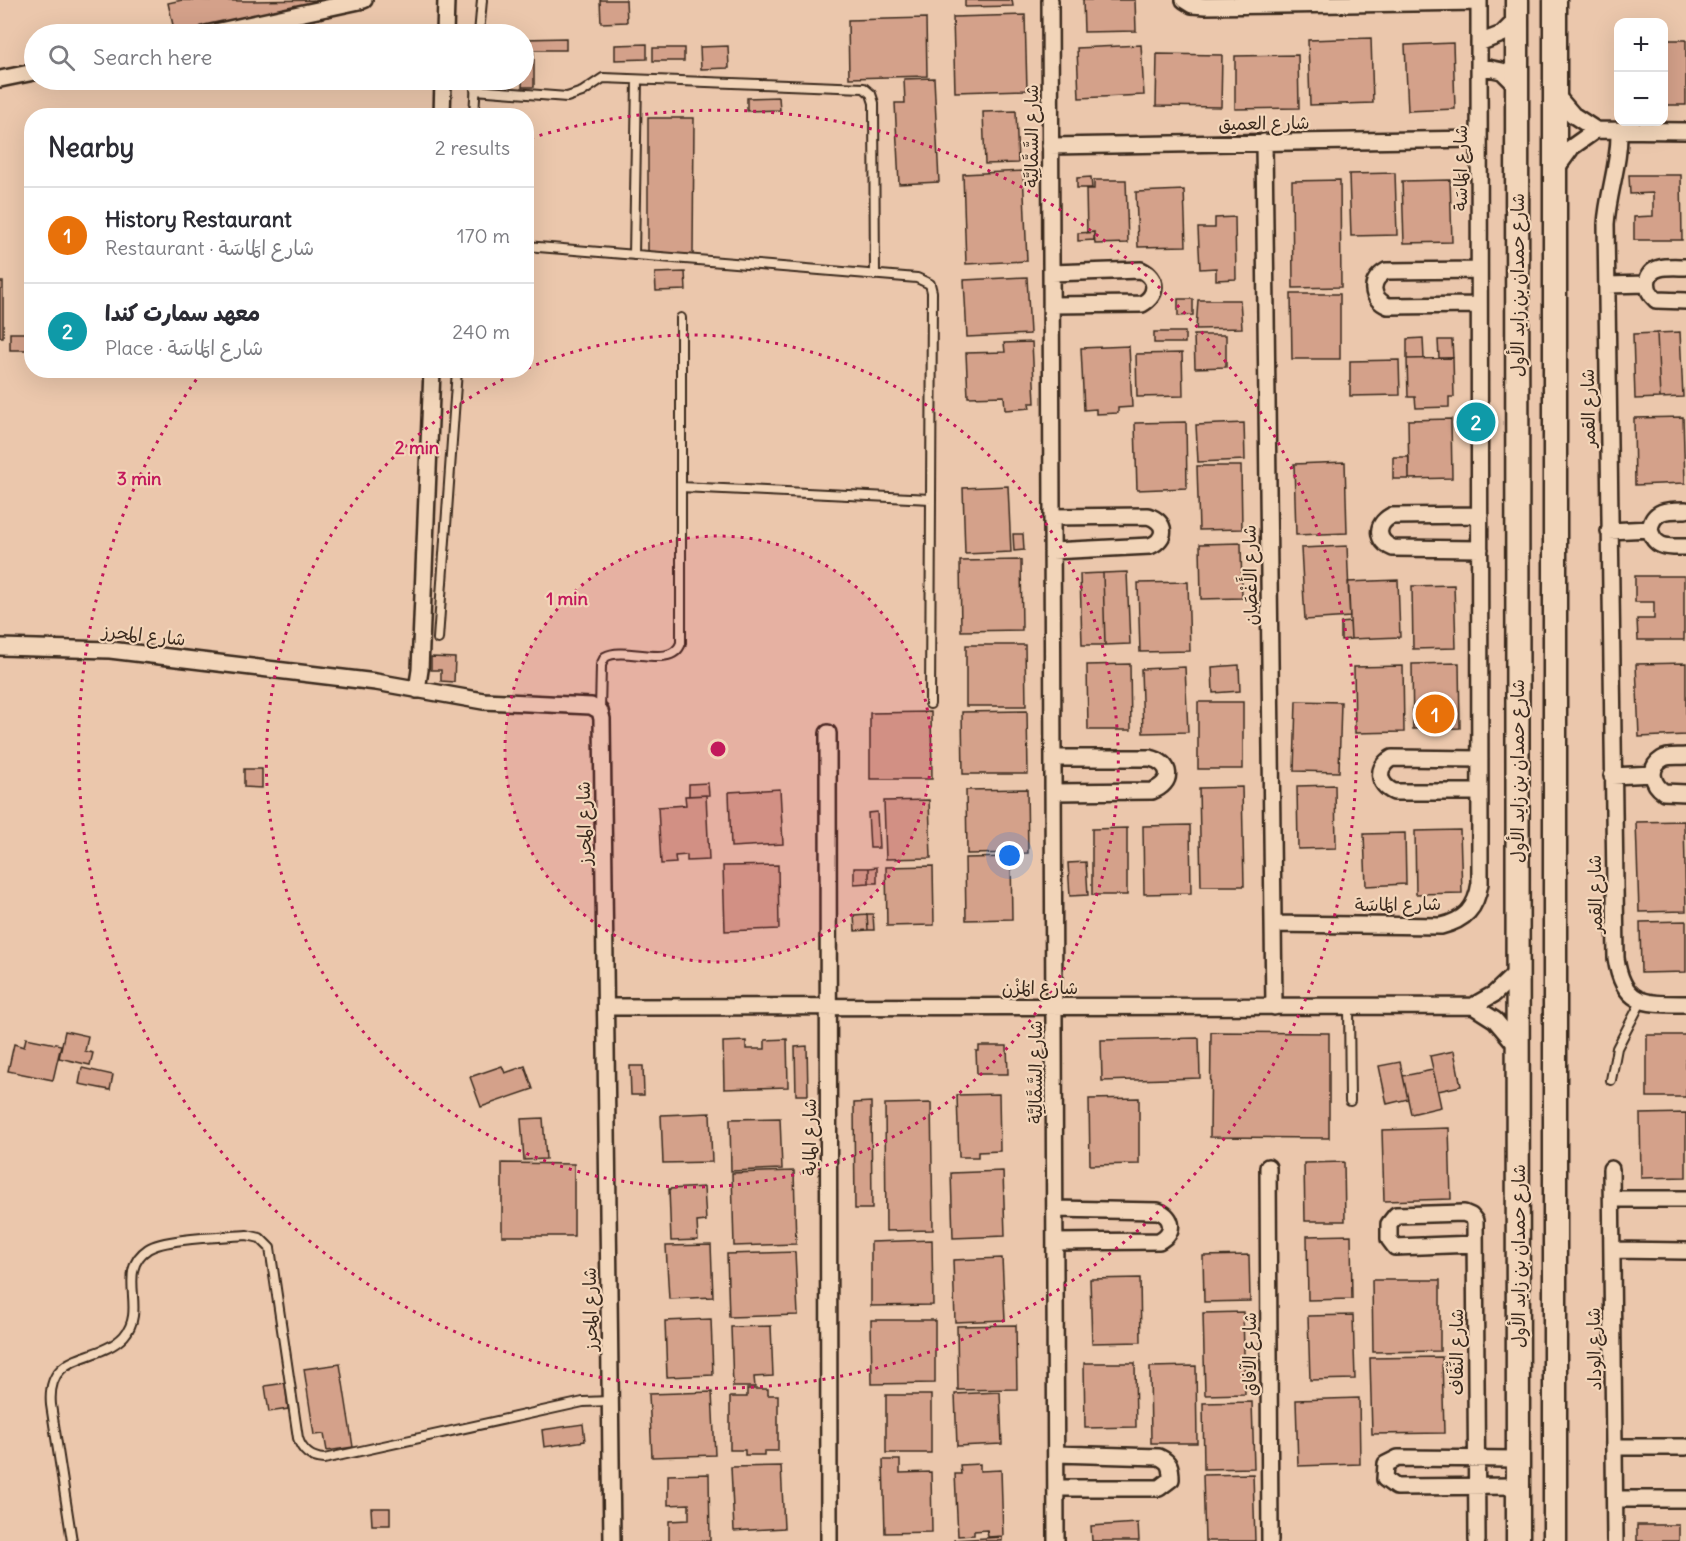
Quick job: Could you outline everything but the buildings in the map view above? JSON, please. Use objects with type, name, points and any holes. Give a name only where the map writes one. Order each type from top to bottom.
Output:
[{"type":"main road","name":"شارع حمدان بن زايد الأول","points":[[1555,0],[1555,1541]]},
{"type":"main road","name":"شارع حمدان بن زايد الأول","points":[[1517,10],[1518,1541]]},
{"type":"street","points":[[252,24],[364,0]]},
{"type":"street","points":[[445,24],[446,0]]},
{"type":"street","name":"شارع السَّمَّالِيَّة","points":[[1050,0],[1056,1541]]},
{"type":"street","points":[[1184,0],[1192,5],[1204,6],[1479,1]]},
{"type":"street","name":"شارع المَاسَة","points":[[1273,924],[1440,926],[1457,921],[1469,913],[1478,899],[1480,792],[1479,1]]},
{"type":"street","points":[[1479,43],[1502,34],[1517,10]]},
{"type":"street","points":[[1479,66],[1502,71],[1517,86]]},
{"type":"street","points":[[0,80],[24,74]]},
{"type":"street","points":[[441,108],[442,90]]},
{"type":"street","points":[[1556,94],[1573,115],[1596,129],[1686,131]]},
{"type":"street","points":[[1555,171],[1572,147],[1596,129]]},
{"type":"street","name":"شارع القمر","points":[[1619,130],[1618,161],[1606,213],[1616,958],[1625,990],[1641,1002]]},
{"type":"street","name":"شارع العميق","points":[[1050,146],[1479,139]]},
{"type":"street","name":"شارع الأَغْصَان","points":[[1264,142],[1274,1007]]},
{"type":"street","points":[[1686,267],[1659,268],[1649,276],[1647,284],[1647,290],[1656,300],[1686,301]]},
{"type":"street","points":[[1051,273],[1141,270],[1149,274],[1154,282],[1155,291],[1150,299],[1142,304],[1051,305]]},
{"type":"street","points":[[1479,270],[1386,271],[1378,276],[1373,284],[1374,294],[1379,302],[1388,306],[1479,305]]},
{"type":"street","points":[[1606,285],[1647,284]]},
{"type":"street","points":[[417,690],[420,670],[432,378]]},
{"type":"street","points":[[1686,510],[1662,512],[1654,517],[1650,529],[1655,542],[1661,545],[1686,547]]},
{"type":"street","points":[[1479,515],[1391,516],[1384,520],[1379,528],[1379,537],[1384,545],[1393,548],[1480,549]]},
{"type":"street","points":[[1052,517],[1148,516],[1157,519],[1163,526],[1163,536],[1158,543],[1150,546],[1052,550]]},
{"type":"street","points":[[1609,531],[1650,529]]},
{"type":"street","name":"شارع المحرز","points":[[0,647],[110,650],[376,681],[483,701],[591,706],[600,711],[603,719],[612,1541]]},
{"type":"street","name":"شارع الماية","points":[[828,733],[829,1541]]},
{"type":"street","points":[[1686,756],[1664,758],[1654,767],[1653,774],[1654,781],[1664,792],[1686,793]]},
{"type":"street","points":[[1053,758],[1161,760],[1167,768],[1167,780],[1162,787],[1152,791],[1053,792]]},
{"type":"street","points":[[1480,759],[1392,758],[1384,763],[1380,771],[1380,780],[1385,788],[1394,792],[1480,792]]},
{"type":"street","points":[[1612,776],[1653,774]]},
{"type":"street","points":[[1517,972],[1494,994],[1473,1006],[1495,1020],[1517,1046]]},
{"type":"street","points":[[1641,1002],[1686,1004]]},
{"type":"street","name":"شارع المُزْن","points":[[606,1008],[1473,1006]]},
{"type":"street","name":"شارع الآفاق","points":[[1268,1167],[1270,1541]]},
{"type":"street","name":"شارع الوداد","points":[[1611,1169],[1615,1541]]},
{"type":"street","points":[[1612,1199],[1686,1199]]},
{"type":"street","points":[[1055,1209],[1158,1210],[1166,1214],[1171,1221],[1171,1230],[1167,1237],[1159,1241],[1055,1242]]},
{"type":"street","name":"شارع النِّفَاف","points":[[1475,1244],[1395,1246],[1390,1242],[1389,1224],[1396,1215],[1468,1214],[1475,1221],[1477,1541]]},
{"type":"street","points":[[1612,1250],[1686,1251]]},
{"type":"street","points":[[1614,1447],[1686,1447]]},
{"type":"street","points":[[1056,1454],[1159,1457],[1171,1468],[1171,1479],[1159,1488],[1056,1488]]},
{"type":"street","points":[[1518,1459],[1398,1458],[1386,1464],[1383,1472],[1384,1479],[1396,1487],[1518,1486]]},
{"type":"street","points":[[1615,1499],[1686,1499]]},
{"type":"lane","points":[[480,24],[482,0]]},
{"type":"lane","points":[[474,108],[475,90],[567,97],[582,92],[603,78],[859,87],[868,91],[874,103],[875,274]]},
{"type":"lane","points":[[634,255],[637,80]]},
{"type":"lane","points":[[534,247],[875,274],[922,279],[932,288],[930,704]]},
{"type":"lane","points":[[600,711],[602,665],[605,657],[614,653],[666,656],[674,654],[680,647],[681,318]]},
{"type":"lane","points":[[438,639],[455,378]]},
{"type":"lane","points":[[681,487],[931,499]]},
{"type":"lane","points":[[1611,1080],[1617,1048],[1641,1002]]},
{"type":"lane","points":[[1349,1006],[1350,1101]]},
{"type":"lane","points":[[72,1541],[51,1405],[52,1387],[65,1366],[79,1357],[112,1346],[128,1332],[135,1314],[130,1278],[132,1270],[141,1255],[154,1245],[247,1235],[260,1238],[270,1248],[298,1438],[303,1449],[313,1457],[324,1459],[583,1402],[610,1401]]},
{"type":"place","name":"معهد سمارت كندا","points":[[1476,422]]},
{"type":"place","name":"History Restaurant","points":[[1435,714]]}]
